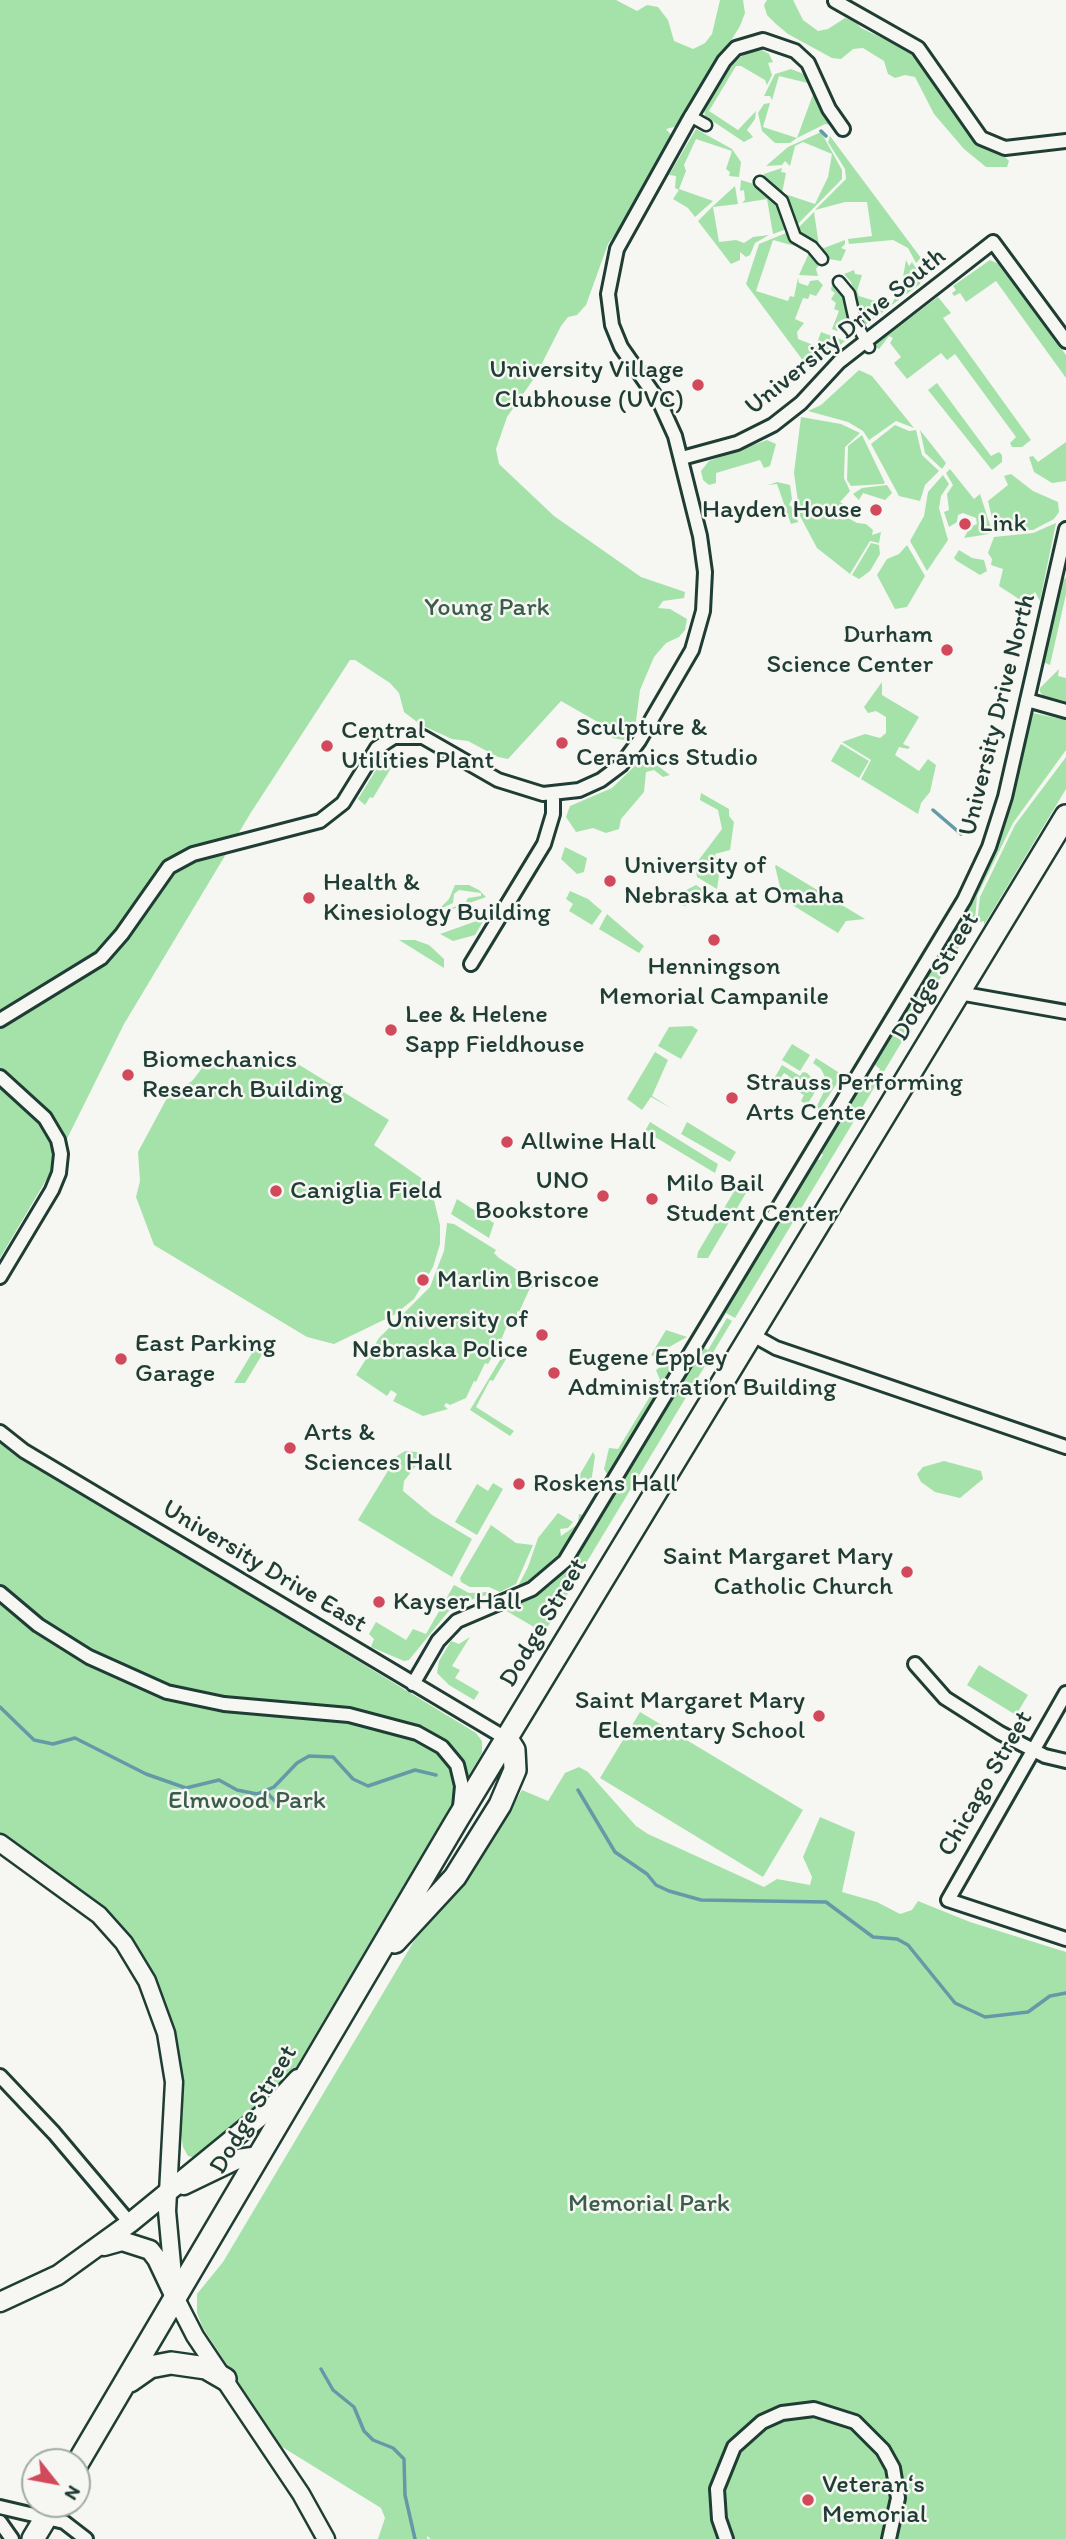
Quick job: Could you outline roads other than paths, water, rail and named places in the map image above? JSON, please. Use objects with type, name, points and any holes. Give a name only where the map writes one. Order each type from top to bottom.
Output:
[{"type":"highway","name":"Dodge Street","points":[[86,2448],[457,1820],[1066,816]]},
{"type":"highway","points":[[370,1969],[455,1877],[500,1805],[515,1770],[514,1750],[507,1739]]},
{"type":"highway","points":[[118,2393],[150,2367],[171,2363],[206,2368],[225,2379]]},
{"type":"highway","points":[[33,2539],[45,2518]]},
{"type":"main road","points":[[0,2302],[37,2287],[130,2223],[273,2106],[315,2062]]},
{"type":"main road","points":[[168,2192],[238,2160],[259,2157]]},
{"type":"main road","points":[[94,2250],[112,2242],[139,2244],[157,2259],[175,2297]]},
{"type":"street","points":[[835,1],[918,48],[981,138],[1005,148],[1066,141]]},
{"type":"street","points":[[0,1020],[98,960],[122,934],[169,867],[193,854],[320,821],[343,803],[377,748],[394,737],[423,737],[509,786],[530,792],[553,794],[591,786],[621,765],[639,741],[692,650],[703,611],[705,572],[682,458],[660,403],[617,338],[608,294],[611,270],[622,238],[690,116],[730,54],[745,44],[763,40],[791,49],[808,63],[829,109],[843,129]]},
{"type":"street","points":[[690,116],[706,125]]},
{"type":"street","points":[[760,182],[782,201],[795,237],[813,247],[822,259]]},
{"type":"street","name":"University Drive South","points":[[682,458],[737,443],[773,425],[867,344],[993,242],[1066,341]]},
{"type":"street","points":[[839,282],[849,294],[855,321],[867,344]]},
{"type":"street","name":"University Drive North","points":[[413,1684],[438,1641],[457,1621],[532,1589],[565,1561],[971,888],[999,818],[1066,529]]},
{"type":"street","points":[[1027,700],[1066,711]]},
{"type":"street","points":[[471,964],[544,844],[553,814],[553,794]]},
{"type":"street","points":[[959,993],[1066,1012]]},
{"type":"street","points":[[0,1077],[45,1118],[58,1140],[61,1154],[59,1173],[52,1191],[0,1277]]},
{"type":"street","points":[[751,1334],[776,1348],[1066,1447]]},
{"type":"street","name":"University Drive East","points":[[0,1432],[24,1451],[507,1739]]},
{"type":"street","points":[[0,1593],[38,1625],[89,1657],[167,1692],[223,1704],[349,1715],[401,1727],[431,1739],[457,1765],[462,1797],[457,1820]]},
{"type":"street","points":[[915,1664],[945,1698],[1031,1750],[1066,1761]]},
{"type":"street","name":"Chicago Street","points":[[1066,1693],[1031,1750],[948,1900],[1066,1939]]},
{"type":"street","points":[[0,1843],[99,1915],[124,1943],[147,1981],[166,2033],[174,2082],[168,2192],[170,2261],[175,2297],[195,2336],[302,2494],[326,2539]]},
{"type":"street","points":[[0,2076],[54,2133],[130,2223]]},
{"type":"street","points":[[726,2539],[719,2519],[718,2489],[726,2460],[734,2448],[762,2421],[782,2413],[814,2409],[855,2422],[883,2450],[893,2468],[898,2498],[889,2539]]},
{"type":"street","points":[[0,2507],[21,2508]]},
{"type":"street","points":[[59,2518],[86,2539]]},
{"type":"street","points":[[0,2522],[12,2539]]},
{"type":"waterway","points":[[821,131],[826,136]]},
{"type":"waterway","points":[[933,810],[961,834]]},
{"type":"waterway","points":[[0,1707],[34,1740],[53,1744],[75,1738],[146,1774],[186,1788],[219,1780],[237,1790],[257,1794],[274,1787],[297,1763],[309,1756],[333,1757],[353,1779],[368,1786],[415,1770],[436,1775]]},
{"type":"waterway","points":[[578,1790],[615,1852],[647,1874],[656,1885],[669,1891],[701,1900],[826,1902],[873,1937],[897,1939],[908,1945],[955,2003],[985,2017],[1028,2012],[1050,1996],[1066,1993]]},
{"type":"waterway","points":[[266,1792],[275,1801]]},
{"type":"waterway","points":[[321,2369],[333,2390],[354,2407],[364,2431],[373,2440],[393,2448],[404,2459],[405,2495],[415,2539]]},
{"type":"place","name":"University Village Clubhouse (UVC)","points":[[698,385]]},
{"type":"place","name":"Hayden House","points":[[876,510]]},
{"type":"place","name":"Link","points":[[965,524]]},
{"type":"place","name":"Durham Science Center","points":[[947,650]]},
{"type":"place","name":"Sculpture & Ceramics Studio","points":[[562,743]]},
{"type":"place","name":"Central Utilities Plant","points":[[327,746]]},
{"type":"place","name":"University of Nebraska at Omaha","points":[[610,881]]},
{"type":"place","name":"Health & Kinesiology Building","points":[[309,898]]},
{"type":"place","name":"Henningson Memorial Campanile","points":[[714,940]]},
{"type":"place","name":"Lee & Helene Sapp Fieldhouse","points":[[391,1030]]},
{"type":"place","name":"Biomechanics Research Building","points":[[128,1075]]},
{"type":"place","name":"Strauss Performing Arts Cente","points":[[732,1098]]},
{"type":"place","name":"Allwine Hall","points":[[507,1142]]},
{"type":"place","name":"Caniglia Field","points":[[276,1191]]},
{"type":"place","name":"UNO Bookstore","points":[[603,1196]]},
{"type":"place","name":"Milo Bail Student Center","points":[[652,1199]]},
{"type":"place","name":"Marlin Briscoe","points":[[423,1280]]},
{"type":"place","name":"University of Nebraska Police","points":[[542,1335]]},
{"type":"place","name":"East Parking Garage","points":[[121,1359]]},
{"type":"place","name":"Eugene Eppley Administration Building","points":[[554,1373]]},
{"type":"place","name":"Arts & Sciences Hall","points":[[290,1448]]},
{"type":"place","name":"Roskens Hall","points":[[519,1484]]},
{"type":"place","name":"Saint Margaret Mary Catholic Church","points":[[907,1572]]},
{"type":"place","name":"Kayser Hall","points":[[379,1602]]},
{"type":"place","name":"Saint Margaret Mary Elementary School","points":[[819,1716]]},
{"type":"place","name":"Veteranʻs Memorial","points":[[808,2500]]},
{"type":"park label","name":"Young Park","points":[[487,608]]},
{"type":"park label","name":"Elmwood Park","points":[[247,1801]]},
{"type":"park label","name":"Memorial Park","points":[[649,2204]]}]
